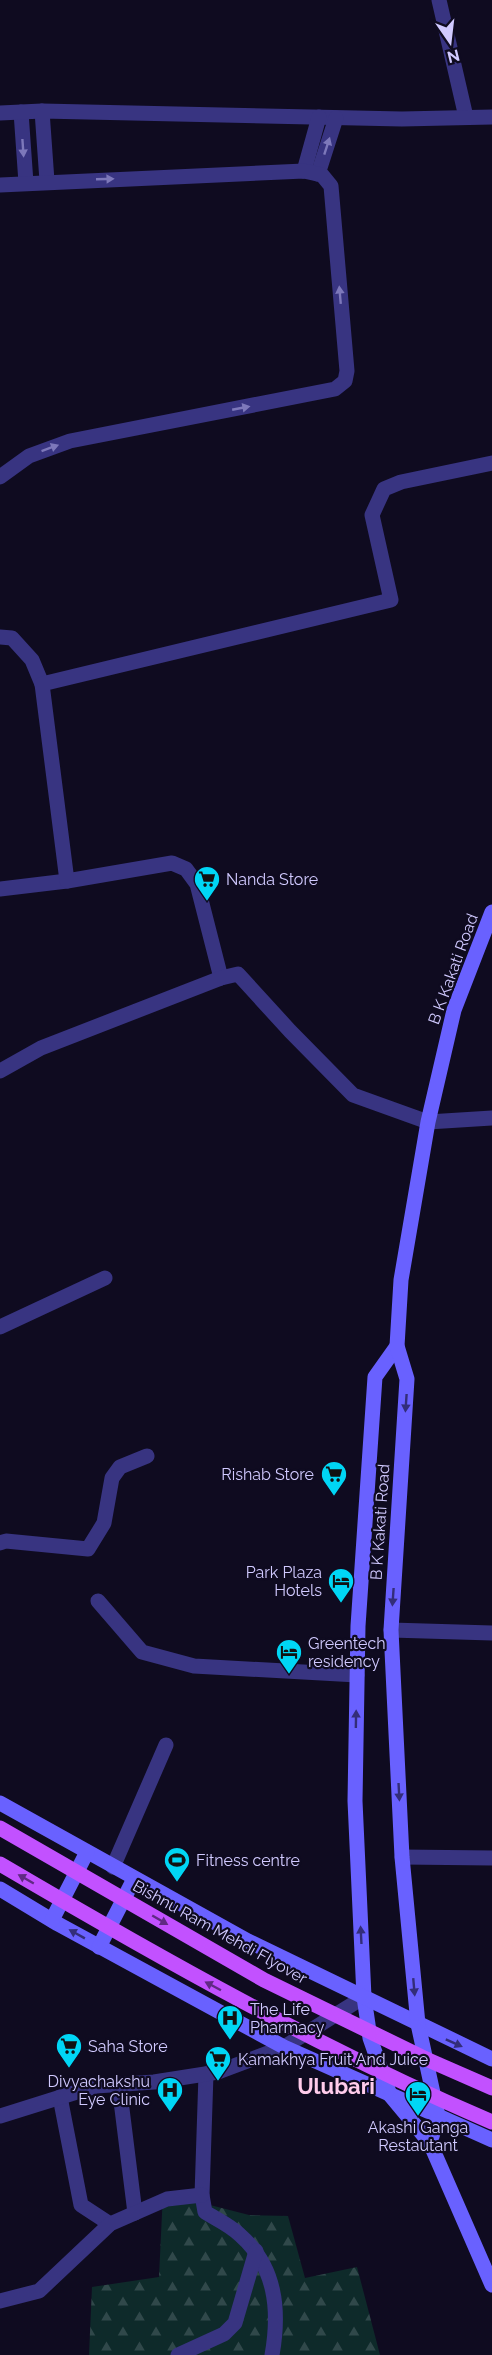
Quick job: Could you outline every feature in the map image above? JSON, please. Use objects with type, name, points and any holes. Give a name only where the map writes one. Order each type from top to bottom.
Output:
[{"type":"main road","name":"B K Kakati Road","points":[[430,2143],[438,2116],[418,2024],[402,1857],[391,1630],[407,1379],[397,1346],[400,1280],[428,1122],[454,1010],[492,912]]},
{"type":"main road","points":[[397,1346],[375,1377],[358,1626],[355,1801],[364,1997],[369,2038],[390,2095],[430,2143],[492,2286]]},
{"type":"main road","points":[[0,1803],[248,1941],[492,2060]]},
{"type":"main road","name":"Bishnu Ram Mehdi Flyover","points":[[0,1828],[264,1980],[361,2029],[492,2088]]},
{"type":"main road","points":[[52,1920],[87,1852]]},
{"type":"main road","points":[[0,1864],[185,1971],[270,2017],[365,2064],[492,2122]]},
{"type":"main road","points":[[99,1947],[134,1879]]},
{"type":"main road","points":[[0,1889],[99,1947],[284,2047],[492,2140]]},
{"type":"street","points":[[439,0],[466,117]]},
{"type":"street","points":[[0,113],[42,111],[402,119],[492,117]]},
{"type":"street","points":[[42,111],[47,181]]},
{"type":"street","points":[[21,112],[26,183]]},
{"type":"street","points":[[311,173],[319,117]]},
{"type":"street","points":[[311,173],[336,118]]},
{"type":"street","points":[[0,185],[47,181],[311,173],[322,175],[331,186],[347,371],[345,381],[334,389],[70,441],[29,456],[0,477]]},
{"type":"street","points":[[42,684],[391,600],[372,515],[384,489],[411,479],[492,463]]},
{"type":"street","points":[[0,637],[12,638],[32,660],[42,684],[67,881]]},
{"type":"street","points":[[0,890],[172,863],[186,869],[197,884],[221,978]]},
{"type":"street","points":[[0,1071],[41,1048],[221,978],[238,974],[353,1095],[428,1122],[492,1118]]},
{"type":"street","points":[[0,1326],[105,1278]]},
{"type":"street","points":[[0,1543],[6,1541],[88,1549],[104,1523],[112,1478],[120,1467],[147,1456]]},
{"type":"street","points":[[98,1601],[142,1652],[194,1666],[357,1675]]},
{"type":"street","points":[[391,1630],[492,1633]]},
{"type":"street","points":[[113,1867],[166,1744]]},
{"type":"street","points":[[402,1857],[492,1858]]},
{"type":"street","points":[[0,2116],[96,2086],[218,2072],[284,2047],[364,1997]]},
{"type":"street","points":[[206,2074],[202,2195],[205,2212],[238,2233],[256,2251],[271,2279],[277,2327],[272,2355]]},
{"type":"street","points":[[119,2085],[135,2213]]},
{"type":"street","points":[[60,2097],[81,2205],[110,2224]]},
{"type":"street","points":[[0,2301],[39,2291],[110,2224],[167,2199],[202,2195]]},
{"type":"street","points":[[178,2355],[224,2334],[235,2323],[256,2251]]},
{"type":"green space","points":[[163,2193],[249,2215],[288,2216],[305,2278],[357,2267],[380,2355],[89,2355],[92,2287],[159,2277]]},
{"type":"place","name":"Nanda Store","points":[[207,902]]},
{"type":"place","name":"Rishab Store","points":[[334,1497]]},
{"type":"place","name":"Park Plaza Hotels","points":[[341,1604]]},
{"type":"place","name":"Greentech residency","points":[[289,1675]]},
{"type":"place","name":"Fitness centre","points":[[177,1883]]},
{"type":"place","name":"The Life Pharmacy","points":[[230,2041]]},
{"type":"place","name":"Saha Store","points":[[69,2069]]},
{"type":"place","name":"Kamakhya Fruit And Juice","points":[[218,2082]]},
{"type":"place","name":"Divyachakshu Eye Clinic","points":[[170,2113]]},
{"type":"place","name":"Akashi Ganga Restautant","points":[[418,2117]]},
{"type":"district","name":"Ulubari","points":[[336,2086]]}]
